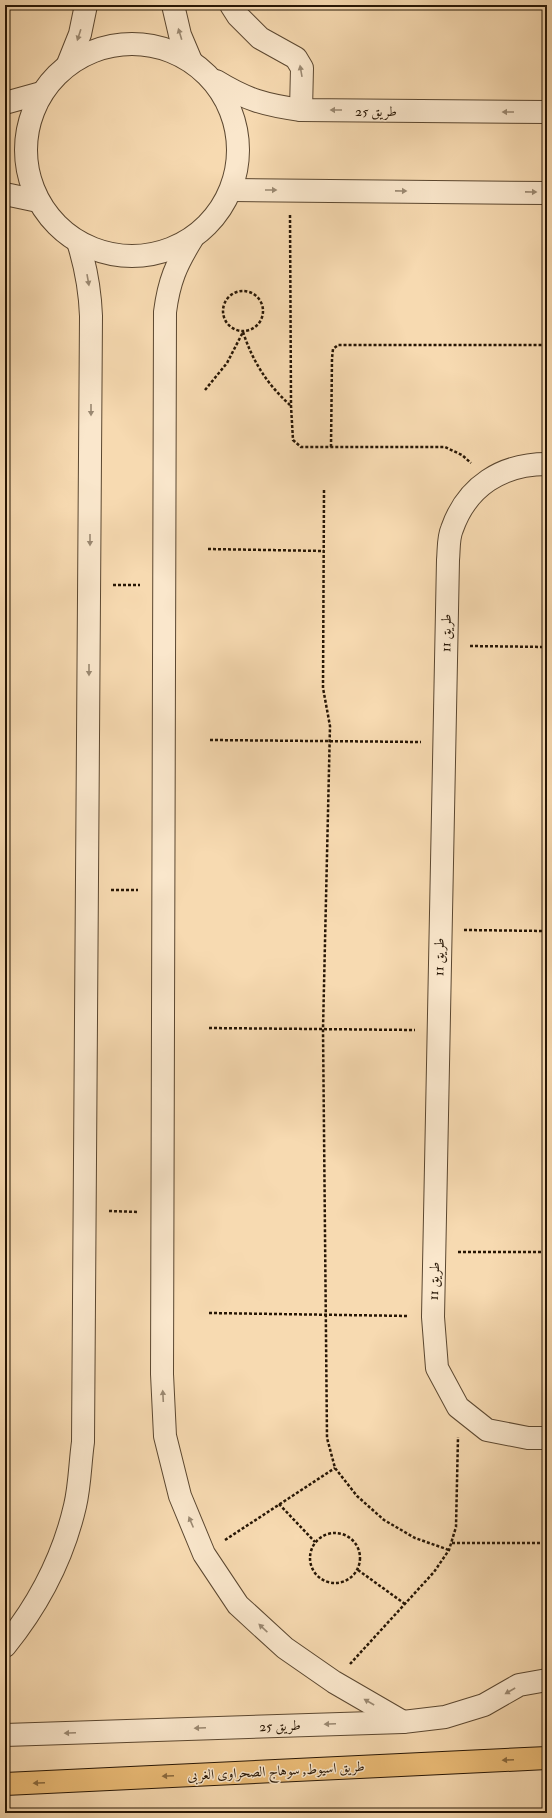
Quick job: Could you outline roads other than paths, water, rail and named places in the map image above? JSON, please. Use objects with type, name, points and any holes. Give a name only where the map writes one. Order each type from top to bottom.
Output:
[{"type":"main road","name":"طريق اسيوط, سوهاج الصحراوى الغربى","points":[[5,1784],[547,1758]]},
{"type":"street","points":[[68,64],[80,34],[86,5]]},
{"type":"street","points":[[173,5],[180,35],[191,61]]},
{"type":"street","points":[[231,5],[238,16],[260,38],[296,58],[302,68],[301,110]]},
{"type":"street","points":[[129,43],[161,47],[191,61],[212,79],[233,112],[240,151],[232,190],[216,217],[192,239],[165,252],[136,257],[106,254],[78,242],[55,224],[38,201],[26,166],[27,129],[41,92],[68,64],[97,49],[129,43]]},
{"type":"street","name":"طريق 25","points":[[212,79],[240,96],[270,106],[301,110],[547,112]]},
{"type":"street","points":[[5,102],[41,92]]},
{"type":"street","points":[[232,190],[547,193]]},
{"type":"street","points":[[5,194],[38,201]]},
{"type":"street","points":[[192,239],[179,261],[169,286],[165,312],[162,1212],[162,1374],[165,1436],[180,1496],[204,1554],[238,1605],[285,1648],[334,1682],[403,1722]]},
{"type":"street","points":[[5,1646],[26,1620],[57,1565],[76,1505],[83,1442],[91,316],[90,291],[86,266],[78,242]]},
{"type":"street","name":"طريق 11","points":[[547,464],[510,468],[484,482],[464,503],[451,530],[448,560],[446,646],[433,1317],[437,1368],[458,1407],[487,1430],[528,1438],[547,1438]]},
{"type":"street","name":"طريق 25","points":[[5,1735],[403,1722],[451,1715],[484,1705],[519,1686],[547,1680]]}]
